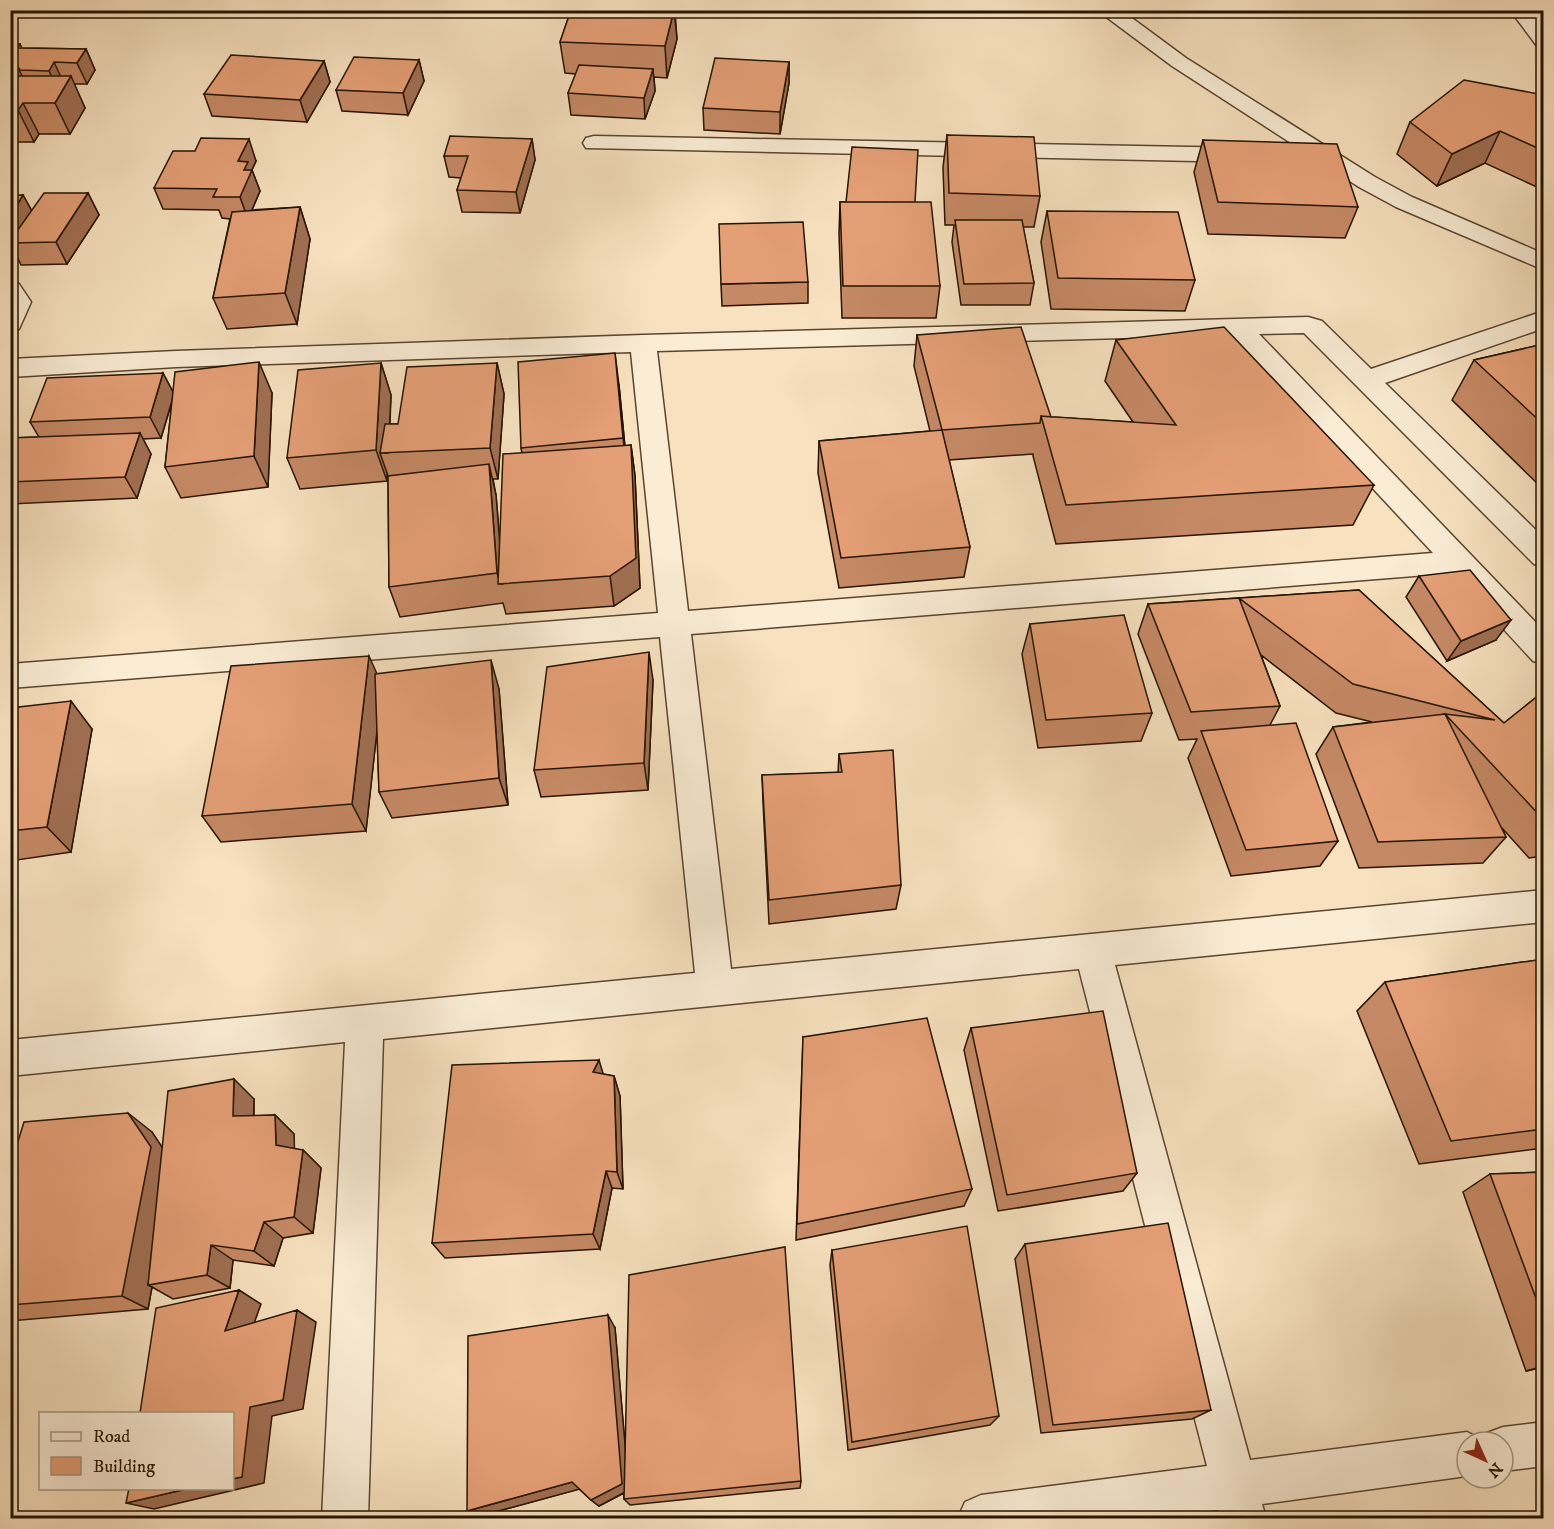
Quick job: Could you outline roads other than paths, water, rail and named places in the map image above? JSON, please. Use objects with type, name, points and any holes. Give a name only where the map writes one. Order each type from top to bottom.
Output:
[{"type":"street","points":[[1107,10],[1179,62],[1366,182],[1404,202],[1544,263]]},
{"type":"street","points":[[1520,10],[1544,42]]},
{"type":"street","points":[[594,143],[1268,156]]},
{"type":"street","points":[[1292,156],[1327,157]]},
{"type":"street","points":[[10,289],[19,302],[10,323]]},
{"type":"street","points":[[1367,381],[1544,319]]},
{"type":"street","points":[[10,368],[177,359],[643,343],[1299,325],[1313,327],[1544,556]]},
{"type":"street","points":[[1236,326],[1544,652]]},
{"type":"street","points":[[643,343],[715,988]]},
{"type":"street","points":[[10,676],[1459,562]]},
{"type":"street","points":[[10,1058],[1544,906]]},
{"type":"street","points":[[1093,951],[1239,1502]]},
{"type":"street","points":[[345,1518],[365,1023]]},
{"type":"street","points":[[1515,1448],[1544,1444]]},
{"type":"street","points":[[981,1518],[1239,1502],[1455,1457]]}]
